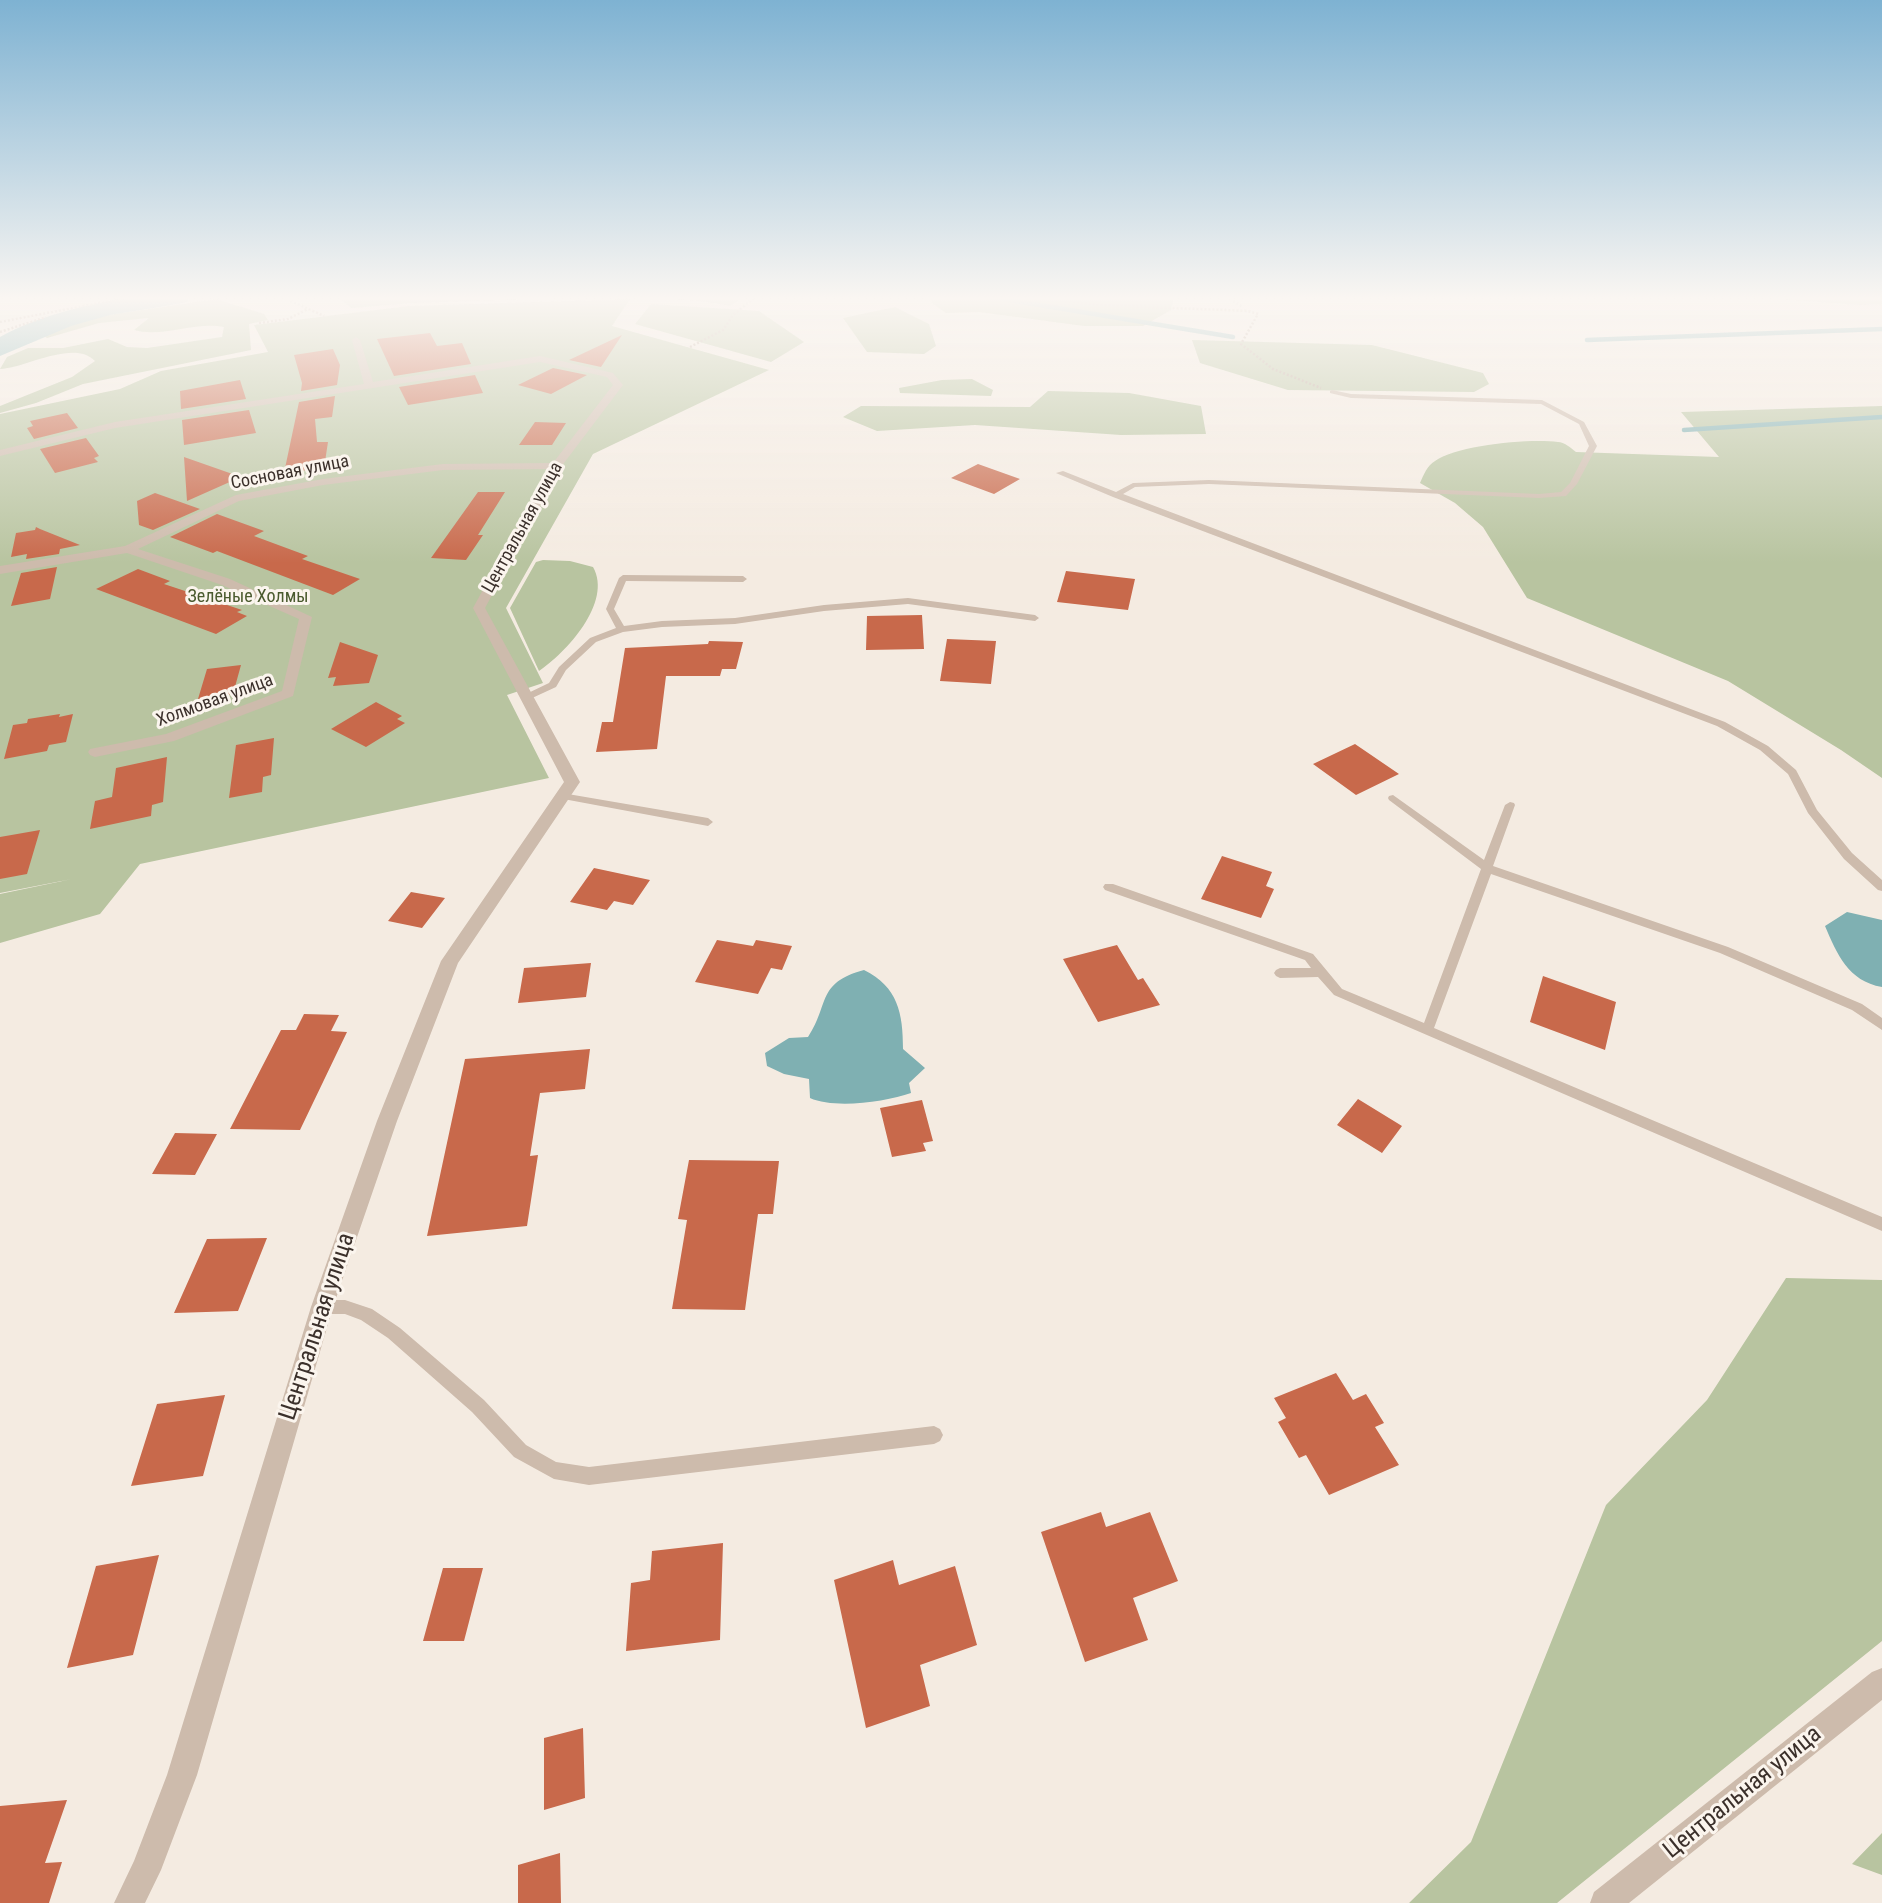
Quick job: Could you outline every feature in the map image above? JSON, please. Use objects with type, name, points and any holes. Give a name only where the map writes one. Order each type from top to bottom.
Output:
[{"type":"street","points":[[0,453],[115,425],[369,386]]},
{"type":"street","name":"Центральная улица","points":[[525,693],[479,608],[556,466],[617,386]]},
{"type":"street","name":"Сосновая улица","points":[[0,570],[128,549],[236,498],[323,482],[443,467],[556,466]]},
{"type":"street","name":"Холмовая улица","points":[[95,751],[169,738],[288,693],[306,617],[226,582],[128,549]]},
{"type":"street","points":[[525,693],[567,789]]},
{"type":"street","name":"Центральная улица","points":[[129,1903],[146,1870],[182,1775],[322,1307],[387,1121],[450,961],[567,789]]},
{"type":"street","name":"Центральная улица","points":[[1605,1903],[1882,1682]]},
{"type":"lane","points":[[1116,495],[1133,485],[1209,482],[1539,496],[1563,494],[1573,484],[1593,446],[1583,423],[1542,402],[1351,396],[1332,392]]},
{"type":"lane","points":[[1060,473],[1721,724],[1764,748],[1792,772],[1812,811],[1847,856],[1882,887]]},
{"type":"lane","points":[[621,629],[610,609],[623,578],[743,579]]},
{"type":"lane","points":[[525,693],[553,685],[562,670],[593,640],[621,629],[748,619],[824,608],[908,601],[1035,618]]},
{"type":"lane","points":[[567,789],[708,821]]},
{"type":"lane","points":[[1393,799],[1489,869],[1724,950],[1857,1007],[1882,1025]]},
{"type":"lane","points":[[1426,1030],[1489,869],[1510,806]]},
{"type":"lane","points":[[1109,887],[1309,957],[1338,992],[1882,1224]]},
{"type":"lane","points":[[1280,973],[1321,972]]},
{"type":"lane","points":[[322,1307],[345,1307],[366,1314],[394,1333],[478,1406],[520,1451],[554,1470],[589,1476],[934,1436]]},
{"type":"path","points":[[1316,386],[1332,392]]},
{"type":"green space","points":[[50,386],[79,386],[36,403],[0,413],[0,406]]},
{"type":"green space","name":"Зелёные Холмы","points":[[127,386],[736,386],[593,454],[506,608],[543,683],[507,695],[549,778],[140,864],[100,914],[0,943],[0,894],[72,879],[0,893],[0,414]]},
{"type":"green space","points":[[985,386],[993,390],[991,396],[900,393],[899,388]]},
{"type":"green space","points":[[1274,386],[1486,386],[1474,392],[1288,390]]},
{"type":"green space","points":[[1048,391],[1129,393],[1201,406],[1206,434],[1121,435],[975,425],[877,431],[843,417],[861,406],[1030,407]]},
{"type":"green space","points":[[1882,406],[1882,778],[1728,681],[1527,598],[1483,527],[1455,503],[1420,483],[1430,465],[1445,455],[1513,442],[1560,442],[1576,452],[1719,457],[1681,412]]},
{"type":"green space","points":[[570,561],[593,567],[598,581],[592,611],[584,625],[562,652],[539,671],[510,608],[536,562]]},
{"type":"green space","points":[[1786,1278],[1882,1280],[1882,1641],[1557,1903],[1409,1903],[1471,1842],[1606,1505],[1707,1400]]},
{"type":"green space","points":[[1882,1833],[1882,1875],[1852,1864]]},
{"type":"water","points":[[1847,912],[1882,920],[1882,987],[1860,979],[1845,965],[1834,946],[1825,926]]},
{"type":"water","points":[[864,970],[884,984],[891,993],[900,1013],[903,1049],[925,1068],[909,1083],[911,1093],[900,1096],[846,1104],[810,1098],[809,1079],[784,1074],[767,1066],[765,1053],[789,1038],[808,1037],[831,988],[849,975]]},
{"type":"building","points":[[208,386],[242,386],[246,399],[181,409],[180,391]]},
{"type":"building","points":[[302,386],[332,386],[301,391]]},
{"type":"building","points":[[480,386],[483,393],[408,405],[399,387]]},
{"type":"building","points":[[521,386],[567,386],[551,394]]},
{"type":"building","points":[[335,396],[332,417],[315,419],[317,442],[328,442],[324,468],[284,473],[299,402]]},
{"type":"building","points":[[249,410],[256,433],[184,445],[182,420]]},
{"type":"building","points":[[67,413],[78,428],[34,439],[27,428],[33,426],[30,421]]},
{"type":"building","points":[[535,422],[566,423],[552,445],[519,445]]},
{"type":"building","points":[[86,438],[99,456],[94,458],[98,462],[55,473],[40,449]]},
{"type":"building","points":[[184,457],[241,477],[187,501]]},
{"type":"building","points":[[978,464],[1020,479],[994,494],[951,478]]},
{"type":"building","points":[[478,492],[505,492],[478,535],[483,535],[466,560],[431,558]]},
{"type":"building","points":[[155,493],[200,509],[153,530],[139,525],[137,501]]},
{"type":"building","points":[[217,514],[264,531],[254,536],[308,556],[302,559],[360,579],[333,595],[217,551],[213,553],[170,537]]},
{"type":"building","points":[[36,527],[80,545],[60,549],[59,554],[26,559],[27,554],[11,557],[16,533],[35,530]]},
{"type":"building","points":[[57,567],[50,599],[11,606],[21,573]]},
{"type":"building","points":[[138,569],[170,581],[164,584],[242,610],[237,612],[247,616],[216,634],[96,589]]},
{"type":"building","points":[[1066,571],[1135,579],[1128,610],[1057,602]]},
{"type":"building","points":[[922,615],[924,649],[866,650],[867,616]]},
{"type":"building","points":[[947,639],[996,641],[991,684],[940,681]]},
{"type":"building","points":[[709,641],[743,642],[736,669],[722,669],[720,676],[666,676],[657,749],[596,752],[602,722],[613,722],[625,648],[708,644]]},
{"type":"building","points":[[340,642],[378,655],[369,683],[333,686],[336,677],[328,678]]},
{"type":"building","points":[[241,665],[233,694],[198,699],[207,669]]},
{"type":"building","points":[[376,702],[402,716],[397,719],[405,723],[366,747],[331,729]]},
{"type":"building","points":[[60,714],[59,717],[73,714],[66,742],[49,745],[47,751],[4,759],[13,725],[27,723],[28,719]]},
{"type":"building","points":[[274,738],[271,775],[263,777],[262,792],[229,798],[236,745]]},
{"type":"building","points":[[1355,744],[1399,774],[1356,795],[1313,764]]},
{"type":"building","points":[[167,757],[163,802],[152,805],[151,816],[90,829],[95,801],[112,797],[116,768]]},
{"type":"building","points":[[40,830],[27,874],[0,879],[0,837]]},
{"type":"building","points":[[1222,856],[1272,872],[1266,886],[1274,889],[1261,918],[1201,899]]},
{"type":"building","points":[[594,868],[650,880],[633,905],[614,901],[607,910],[570,902]]},
{"type":"building","points":[[411,892],[445,898],[422,928],[388,921]]},
{"type":"building","points":[[717,940],[753,946],[756,940],[792,946],[782,970],[771,968],[758,994],[695,982]]},
{"type":"building","points":[[1117,945],[1138,980],[1143,978],[1160,1005],[1098,1022],[1063,959]]},
{"type":"building","points":[[591,963],[586,997],[518,1003],[524,968]]},
{"type":"building","points":[[1543,976],[1616,1002],[1605,1050],[1530,1022]]},
{"type":"building","points":[[304,1014],[339,1015],[331,1031],[347,1032],[300,1130],[230,1129],[281,1030],[296,1030]]},
{"type":"building","points":[[590,1049],[585,1089],[540,1093],[530,1156],[538,1155],[527,1226],[427,1236],[465,1059]]},
{"type":"building","points":[[1358,1099],[1402,1126],[1382,1153],[1337,1125]]},
{"type":"building","points":[[922,1100],[933,1141],[923,1143],[926,1151],[892,1157],[880,1108]]},
{"type":"building","points":[[175,1133],[217,1134],[195,1175],[152,1174]]},
{"type":"building","points":[[689,1160],[779,1161],[773,1214],[758,1214],[745,1310],[672,1309],[687,1220],[678,1219]]},
{"type":"building","points":[[267,1238],[238,1311],[174,1313],[207,1239]]},
{"type":"building","points":[[1336,1373],[1353,1400],[1366,1394],[1384,1423],[1375,1427],[1399,1465],[1329,1495],[1306,1455],[1299,1458],[1278,1422],[1286,1418],[1274,1398]]},
{"type":"building","points":[[225,1395],[203,1476],[131,1486],[157,1404]]},
{"type":"building","points":[[1101,1512],[1106,1527],[1150,1512],[1178,1581],[1133,1598],[1148,1640],[1085,1662],[1041,1532]]},
{"type":"building","points":[[723,1543],[720,1640],[626,1651],[631,1583],[650,1580],[652,1551]]},
{"type":"building","points":[[159,1555],[133,1655],[67,1668],[96,1566]]},
{"type":"building","points":[[893,1560],[899,1585],[955,1566],[977,1645],[920,1665],[930,1706],[866,1728],[834,1580]]},
{"type":"building","points":[[443,1568],[483,1568],[464,1641],[423,1641]]},
{"type":"building","points":[[583,1728],[585,1798],[544,1810],[544,1738]]},
{"type":"building","points":[[67,1800],[45,1863],[62,1862],[49,1903],[0,1903],[0,1806]]},
{"type":"building","points":[[560,1853],[561,1903],[518,1903],[518,1865]]},
{"type":"waterway","points":[[1684,430],[1882,417]]}]
